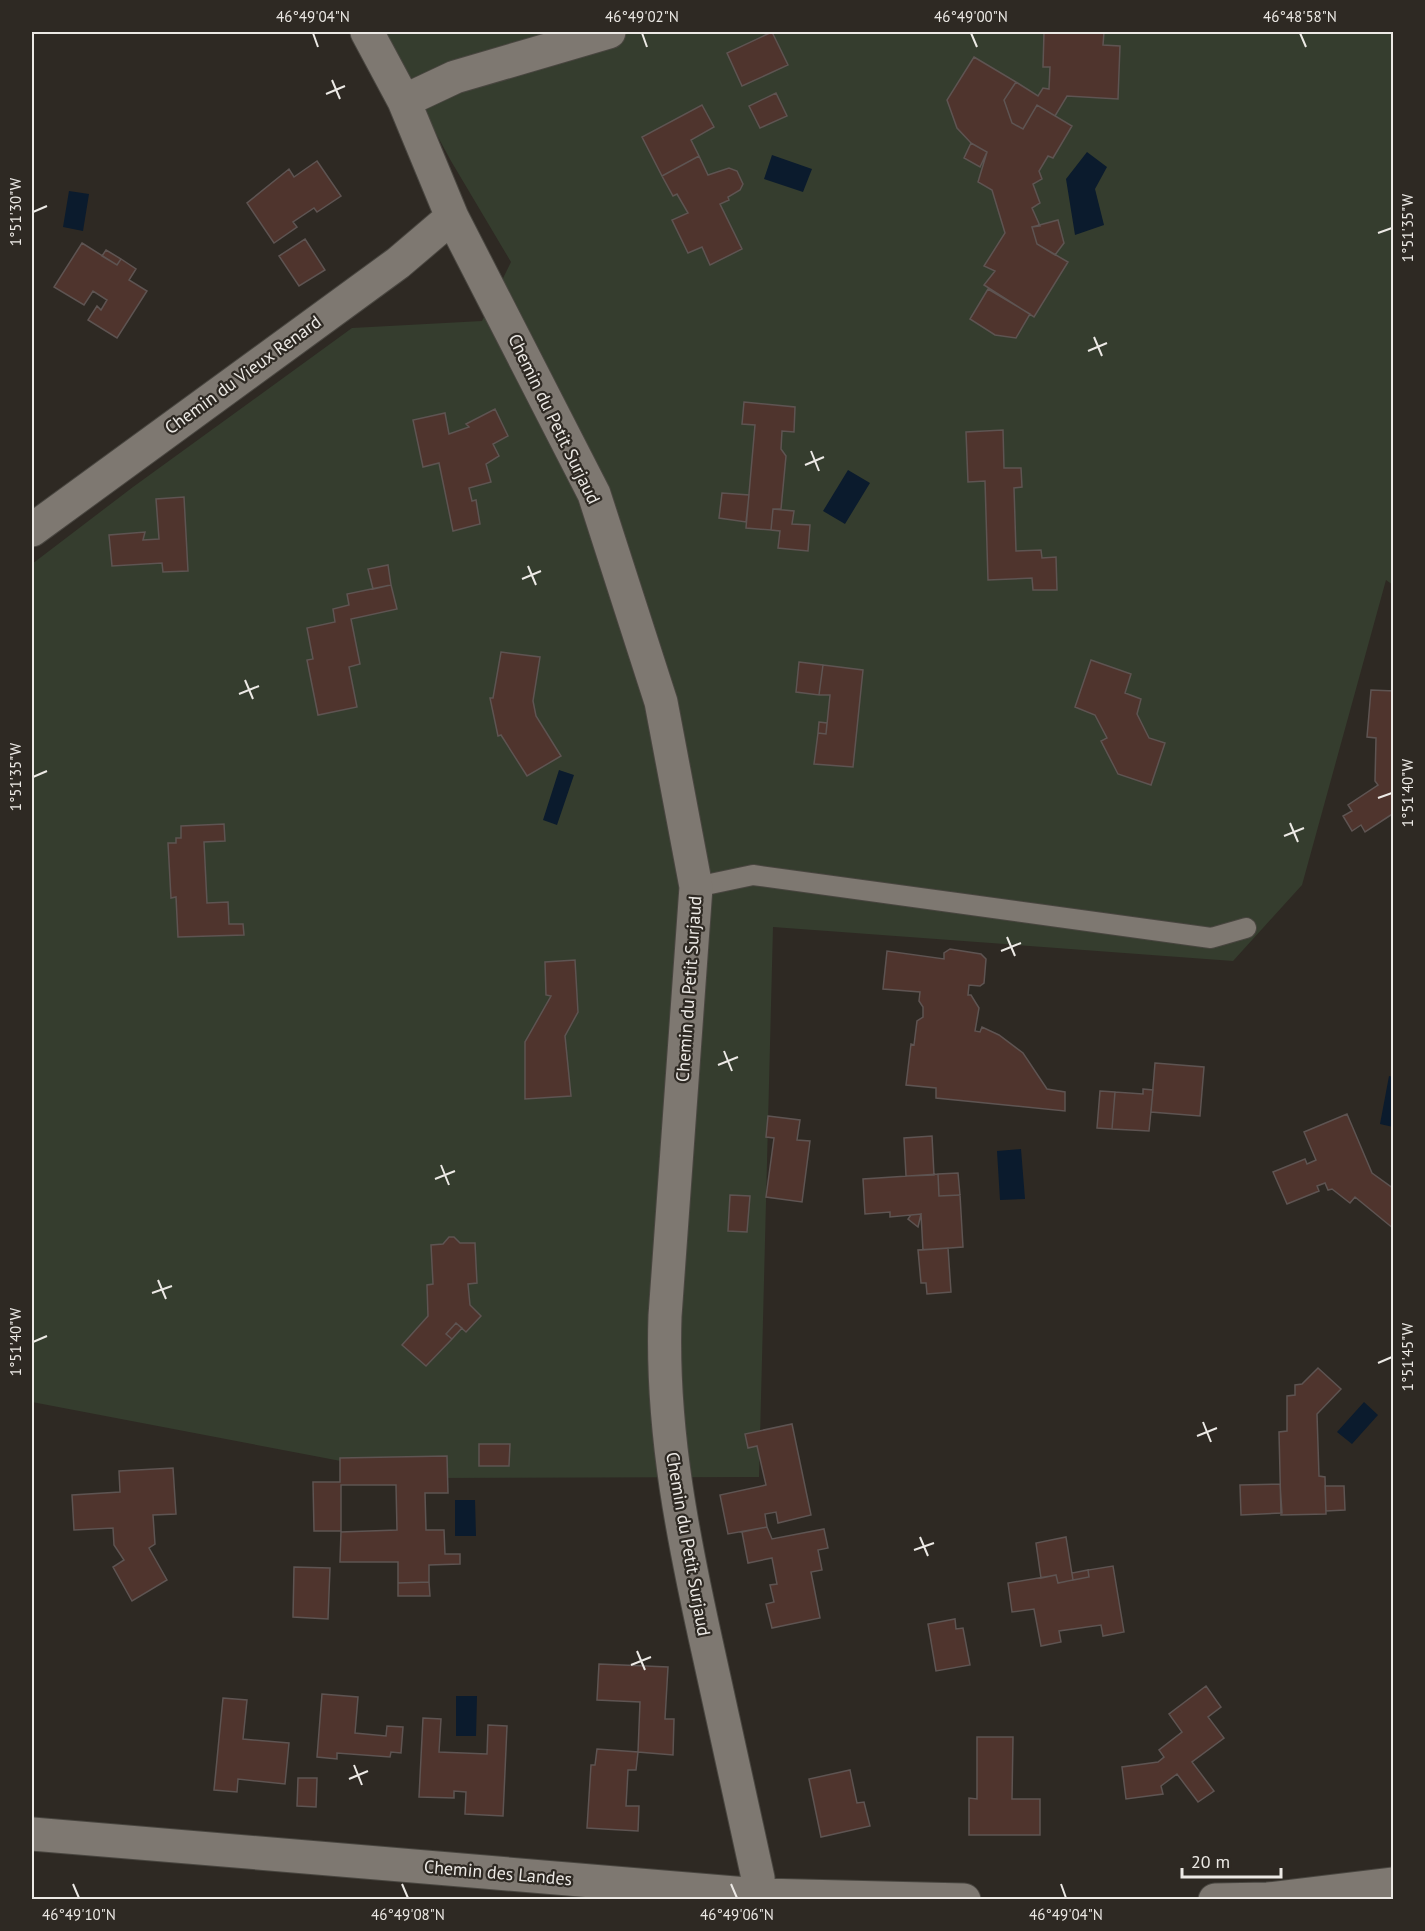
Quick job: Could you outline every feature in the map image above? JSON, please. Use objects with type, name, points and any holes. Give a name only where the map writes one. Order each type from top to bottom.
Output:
[{"type":"street","name":"Chemin du Petit Surjaud","points":[[367,32],[405,101],[452,217],[594,494],[661,702],[696,887],[664,1358],[669,1450],[685,1548],[758,1878],[759,1895]]},
{"type":"street","points":[[405,101],[455,77],[609,32]]},
{"type":"street","name":"Chemin du Vieux Renard","points":[[32,530],[398,263],[452,217]]},
{"type":"street","name":"Chemin des Landes","points":[[32,1834],[759,1895],[964,1899]]},
{"type":"street","points":[[1215,1899],[1268,1899],[1394,1884]]},
{"type":"lane","points":[[696,887],[753,875],[1211,938],[1246,928]]},
{"type":"green space","points":[[381,32],[1393,32],[1393,585],[1386,580],[1302,885],[1233,961],[773,927],[759,1477],[430,1478],[32,1402],[32,564],[133,487],[352,328],[482,321],[511,262],[451,161]]},
{"type":"water","points":[[1087,152],[1107,167],[1095,189],[1104,225],[1075,235],[1066,179]]},
{"type":"water","points":[[772,155],[812,169],[803,192],[764,179]]},
{"type":"water","points":[[69,191],[89,194],[83,231],[63,227]]},
{"type":"water","points":[[848,470],[870,483],[845,524],[823,511]]},
{"type":"water","points":[[559,770],[574,775],[557,825],[543,820]]},
{"type":"water","points":[[1389,1076],[1393,1077],[1393,1127],[1380,1124]]},
{"type":"water","points":[[1021,1149],[1025,1199],[1000,1200],[997,1151]]},
{"type":"water","points":[[1364,1402],[1378,1415],[1352,1444],[1337,1432]]},
{"type":"water","points":[[455,1500],[475,1500],[476,1536],[455,1536]]},
{"type":"water","points":[[456,1696],[477,1696],[476,1736],[456,1736]]},
{"type":"building","points":[[772,32],[788,65],[742,86],[727,53]]},
{"type":"building","points":[[1044,32],[1104,32],[1103,45],[1120,46],[1118,99],[1067,96],[1055,116],[1037,105],[1023,129],[1012,123],[1004,100],[1016,82],[1038,96],[1043,88],[1049,89],[1050,67],[1043,67]]},
{"type":"building","points":[[974,57],[1016,82],[1004,100],[1012,123],[1023,129],[1037,105],[1072,126],[1053,158],[1048,156],[1039,171],[1042,179],[1033,184],[1040,203],[1032,208],[1040,226],[1032,227],[1037,244],[1068,262],[1034,317],[984,285],[995,271],[984,266],[1005,233],[992,190],[978,182],[987,152],[971,143],[957,128],[947,100]]},
{"type":"building","points":[[776,93],[787,116],[760,128],[749,106]]},
{"type":"building","points":[[702,105],[714,127],[691,140],[699,156],[662,176],[642,137]]},
{"type":"building","points":[[971,143],[987,152],[980,167],[964,158]]},
{"type":"building","points":[[699,156],[708,175],[729,168],[737,171],[743,184],[740,190],[728,197],[729,200],[720,204],[742,249],[710,265],[702,247],[688,253],[672,220],[688,213],[677,194],[673,196],[662,176]]},
{"type":"building","points":[[317,161],[341,196],[317,212],[314,208],[293,222],[297,227],[274,243],[247,203],[289,169],[294,177]]},
{"type":"building","points":[[1058,220],[1064,243],[1055,255],[1037,244],[1032,227]]},
{"type":"building","points":[[305,239],[325,270],[299,286],[279,256]]},
{"type":"building","points":[[82,243],[117,265],[121,259],[136,269],[129,280],[147,291],[117,338],[88,320],[97,306],[101,310],[107,300],[93,291],[84,305],[54,287]]},
{"type":"building","points":[[106,250],[121,259],[117,265],[102,256]]},
{"type":"building","points":[[988,289],[1030,314],[1016,338],[995,335],[970,319]]},
{"type":"building","points":[[744,402],[795,407],[794,432],[782,431],[781,449],[786,456],[781,509],[773,509],[771,530],[746,528],[755,425],[742,424]]},
{"type":"building","points":[[495,409],[508,436],[493,444],[499,456],[486,464],[491,482],[469,488],[472,501],[476,500],[480,524],[453,531],[439,463],[423,467],[413,420],[445,413],[449,434],[469,427],[466,424]]},
{"type":"building","points":[[1003,430],[1004,468],[1021,468],[1022,487],[1014,488],[1016,551],[1041,550],[1042,558],[1056,557],[1057,590],[1033,590],[1032,578],[988,580],[985,481],[968,482],[966,432]]},
{"type":"building","points":[[722,493],[749,495],[746,522],[719,518]]},
{"type":"building","points":[[184,497],[188,571],[163,572],[162,563],[112,566],[109,535],[145,532],[143,540],[159,539],[156,499]]},
{"type":"building","points":[[773,509],[794,511],[792,524],[810,525],[808,551],[778,548],[780,531],[771,530]]},
{"type":"building","points":[[388,565],[391,585],[373,589],[368,569]]},
{"type":"building","points":[[391,585],[397,609],[351,619],[360,664],[349,667],[357,707],[318,715],[307,660],[313,659],[307,628],[335,622],[333,609],[349,605],[347,594]]},
{"type":"building","points":[[501,652],[540,657],[533,701],[536,716],[561,756],[527,776],[501,735],[498,736],[490,698],[493,698]]},
{"type":"building","points":[[1091,660],[1131,674],[1125,693],[1141,699],[1137,714],[1149,738],[1165,743],[1151,785],[1118,774],[1101,741],[1107,738],[1095,715],[1075,707]]},
{"type":"building","points":[[799,662],[823,665],[819,695],[796,692]]},
{"type":"building","points":[[823,665],[863,670],[853,767],[814,764],[818,733],[826,734],[830,695],[819,695]]},
{"type":"building","points":[[1371,690],[1394,691],[1394,813],[1365,832],[1361,825],[1352,831],[1343,816],[1352,811],[1348,805],[1378,785],[1375,781],[1376,738],[1367,737]]},
{"type":"building","points":[[819,722],[827,723],[826,734],[818,733]]},
{"type":"building","points":[[224,824],[225,841],[204,842],[207,903],[228,902],[229,924],[243,924],[244,935],[178,937],[176,897],[171,898],[168,843],[176,843],[176,838],[181,838],[181,826]]},
{"type":"building","points":[[950,949],[981,954],[986,959],[984,983],[980,986],[969,985],[968,995],[971,995],[979,1008],[975,1031],[980,1032],[982,1027],[999,1035],[1023,1053],[1047,1089],[1065,1092],[1065,1111],[936,1098],[936,1088],[906,1085],[911,1044],[914,1045],[917,1021],[923,1017],[923,1007],[919,1001],[920,992],[883,989],[887,951],[944,959],[944,953]]},
{"type":"building","points":[[575,960],[578,1012],[565,1036],[571,1096],[525,1099],[525,1042],[551,996],[546,995],[545,962]]},
{"type":"building","points":[[1155,1063],[1204,1067],[1200,1116],[1151,1112]]},
{"type":"building","points":[[1143,1089],[1153,1090],[1149,1131],[1112,1129],[1115,1092],[1143,1094]]},
{"type":"building","points":[[1100,1091],[1115,1092],[1112,1129],[1097,1128]]},
{"type":"building","points":[[1347,1114],[1372,1173],[1394,1189],[1394,1229],[1355,1197],[1350,1203],[1332,1189],[1328,1190],[1325,1183],[1317,1186],[1319,1191],[1287,1204],[1273,1172],[1305,1159],[1307,1164],[1316,1160],[1304,1132]]},
{"type":"building","points":[[768,1116],[800,1120],[797,1140],[810,1141],[802,1202],[766,1197],[774,1138],[766,1137]]},
{"type":"building","points":[[932,1136],[934,1175],[906,1176],[904,1138]]},
{"type":"building","points":[[958,1173],[960,1195],[939,1196],[938,1174]]},
{"type":"building","points":[[938,1174],[939,1196],[960,1195],[963,1247],[923,1250],[921,1214],[890,1217],[890,1212],[865,1214],[863,1179]]},
{"type":"building","points":[[730,1195],[750,1196],[747,1232],[728,1231]]},
{"type":"building","points":[[921,1214],[918,1227],[908,1219],[911,1215]]},
{"type":"building","points":[[449,1237],[454,1237],[460,1243],[475,1243],[477,1283],[468,1284],[470,1305],[481,1316],[466,1332],[456,1323],[446,1334],[452,1339],[426,1366],[402,1345],[428,1316],[427,1285],[433,1284],[431,1245],[443,1244]]},
{"type":"building","points":[[948,1248],[951,1292],[927,1294],[926,1283],[921,1283],[918,1250]]},
{"type":"building","points":[[456,1323],[462,1328],[452,1339],[446,1334]]},
{"type":"building","points":[[1318,1368],[1341,1389],[1317,1414],[1319,1476],[1325,1477],[1326,1514],[1281,1515],[1279,1432],[1287,1431],[1287,1396],[1295,1395],[1295,1385],[1302,1384]]},
{"type":"building","points":[[792,1424],[811,1515],[778,1523],[776,1512],[765,1514],[767,1527],[728,1534],[720,1495],[766,1485],[757,1446],[748,1448],[745,1434]]},
{"type":"building","points":[[479,1444],[510,1444],[509,1466],[479,1466]]},
{"type":"building","points":[[447,1456],[448,1493],[425,1493],[426,1530],[444,1530],[445,1554],[460,1554],[460,1564],[429,1565],[429,1582],[398,1583],[398,1562],[340,1562],[341,1532],[397,1530],[396,1485],[341,1485],[341,1531],[314,1531],[313,1482],[340,1482],[340,1458]]},
{"type":"building","points":[[173,1468],[176,1514],[153,1515],[155,1544],[149,1548],[167,1580],[132,1601],[113,1567],[124,1560],[114,1545],[113,1528],[74,1530],[72,1495],[120,1492],[119,1471]]},
{"type":"building","points":[[1280,1484],[1282,1513],[1241,1515],[1240,1485]]},
{"type":"building","points":[[1325,1486],[1344,1486],[1345,1510],[1326,1511]]},
{"type":"building","points":[[767,1527],[772,1539],[824,1529],[828,1548],[818,1550],[822,1570],[811,1572],[820,1618],[772,1628],[766,1604],[774,1602],[770,1585],[777,1584],[772,1558],[748,1563],[742,1532]]},
{"type":"building","points":[[1066,1537],[1073,1580],[1058,1583],[1056,1575],[1041,1578],[1036,1543]]},
{"type":"building","points":[[1113,1566],[1124,1632],[1103,1636],[1101,1625],[1059,1631],[1061,1642],[1041,1646],[1034,1609],[1012,1612],[1008,1583],[1056,1575],[1058,1583],[1089,1577],[1088,1570]]},
{"type":"building","points":[[294,1567],[330,1568],[328,1619],[293,1617]]},
{"type":"building","points":[[1088,1570],[1089,1577],[1073,1580],[1072,1573]]},
{"type":"building","points":[[429,1582],[430,1596],[398,1596],[398,1583]]},
{"type":"building","points":[[955,1619],[956,1629],[963,1628],[970,1665],[936,1671],[928,1624]]},
{"type":"building","points":[[599,1664],[668,1667],[665,1719],[674,1719],[673,1755],[638,1752],[640,1702],[597,1700]]},
{"type":"building","points":[[1206,1686],[1221,1707],[1208,1717],[1224,1738],[1192,1762],[1214,1791],[1198,1802],[1177,1774],[1161,1786],[1163,1794],[1126,1799],[1122,1767],[1158,1762],[1164,1757],[1159,1750],[1182,1732],[1169,1714]]},
{"type":"building","points":[[322,1694],[358,1697],[355,1733],[386,1736],[387,1726],[403,1727],[401,1753],[391,1752],[390,1757],[337,1753],[337,1759],[317,1757]]},
{"type":"building","points":[[223,1698],[247,1700],[243,1739],[289,1743],[285,1784],[238,1779],[237,1792],[214,1790]]},
{"type":"building","points":[[423,1718],[441,1719],[439,1752],[487,1754],[488,1725],[507,1726],[503,1816],[465,1814],[466,1792],[454,1791],[454,1798],[419,1797]]},
{"type":"building","points":[[977,1737],[1013,1737],[1012,1799],[1040,1799],[1040,1835],[969,1835],[969,1798],[977,1799]]},
{"type":"building","points":[[597,1749],[638,1752],[636,1770],[628,1770],[626,1806],[639,1806],[638,1831],[587,1828],[591,1765],[595,1765]]},
{"type":"building","points":[[850,1770],[857,1803],[864,1802],[870,1826],[821,1837],[809,1779]]},
{"type":"building","points":[[298,1778],[317,1778],[316,1807],[297,1806]]}]
